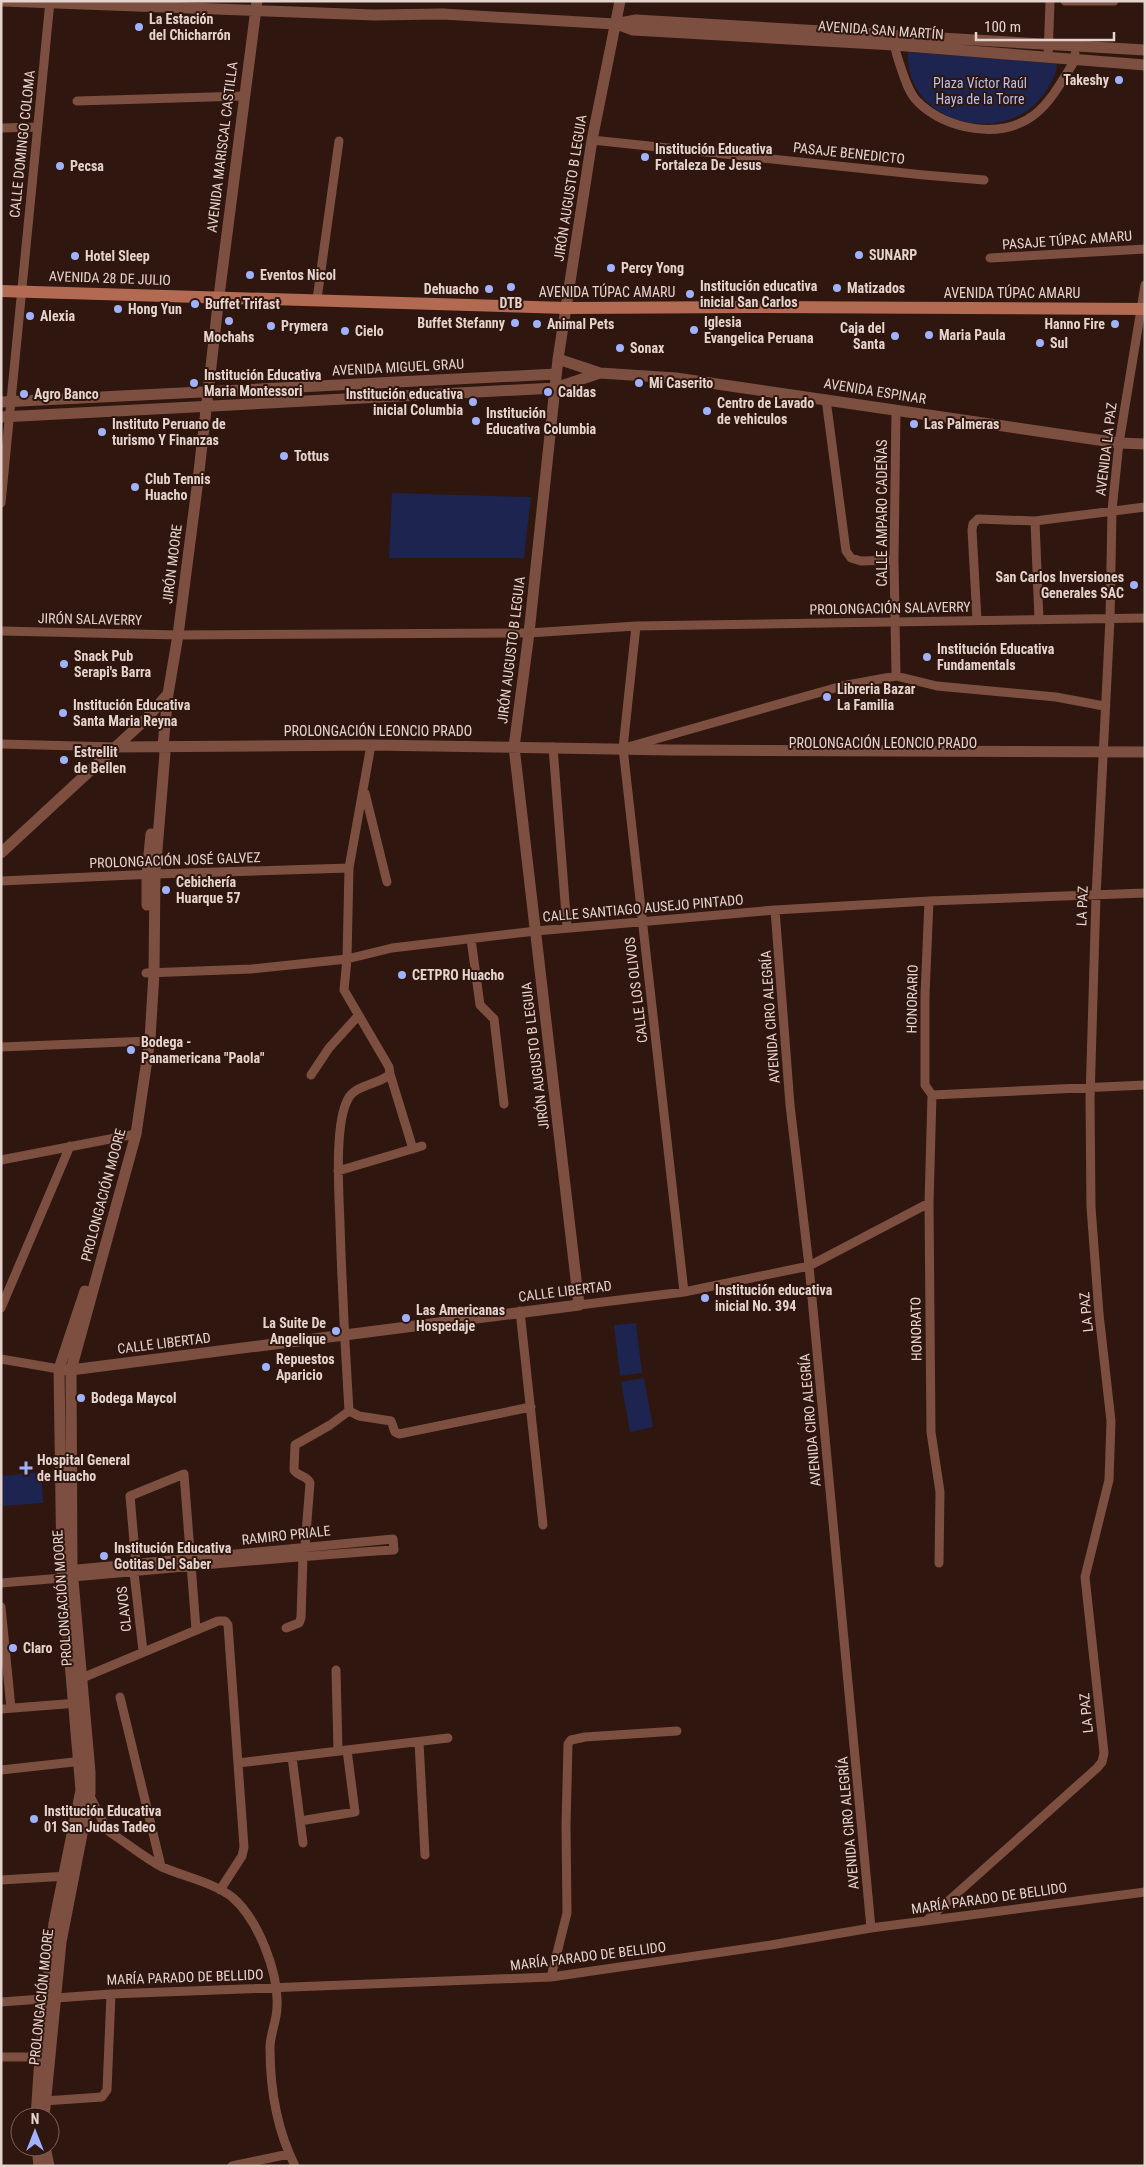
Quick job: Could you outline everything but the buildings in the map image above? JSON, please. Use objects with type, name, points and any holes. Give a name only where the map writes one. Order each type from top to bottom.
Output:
[{"type":"main road","name":"AVENIDA 28 DE JULIO","points":[[1,291],[218,296]]},
{"type":"main road","name":"AVENIDA TÚPAC AMARU","points":[[218,296],[567,308],[1142,309]]},
{"type":"street","name":"AVENIDA SAN MARTÍN","points":[[3,1],[256,6],[374,14],[443,14],[615,24],[636,20],[894,41],[1075,60],[1145,65]]},
{"type":"street","name":"JIRÓN AUGUSTO B LEGUIA","points":[[578,1305],[514,746],[529,633],[558,359],[592,140],[620,1]]},
{"type":"street","points":[[1048,57],[1050,1]]},
{"type":"street","points":[[1065,1],[1114,1]]},
{"type":"street","name":"CALLE DOMINGO COLOMA","points":[[1,503],[6,401],[22,290],[50,2]]},
{"type":"street","name":"AVENIDA MARISCAL CASTILLA","points":[[218,296],[256,6]]},
{"type":"street","name":"AVENIDA SAN MARTÍN","points":[[894,41],[1048,43],[1145,50]]},
{"type":"street","points":[[894,41],[904,78],[916,102],[938,118],[960,126],[984,130],[1010,126],[1033,116],[1049,100],[1075,60],[1076,46]]},
{"type":"street","points":[[77,101],[244,96]]},
{"type":"street","points":[[1,128],[37,127]]},
{"type":"street","name":"PASAJE BENEDICTO","points":[[592,140],[984,180]]},
{"type":"street","points":[[317,300],[339,141]]},
{"type":"street","name":"PASAJE TÚPAC AMARU","points":[[990,258],[1145,248]]},
{"type":"street","name":"AVENIDA LA PAZ","points":[[1110,619],[1112,510],[1119,443],[1145,284]]},
{"type":"street","name":"JIRÓN MOORE","points":[[151,874],[165,753],[162,746],[168,694],[178,635],[208,405],[218,296]]},
{"type":"street","name":"AVENIDA ESPINAR","points":[[558,359],[600,373],[676,378],[1119,443],[1145,444]]},
{"type":"street","name":"AVENIDA ESPINAR","points":[[555,388],[600,373]]},
{"type":"street","name":"AVENIDA MIGUEL GRAU","points":[[6,401],[556,374]]},
{"type":"street","name":"AVENIDA MIGUEL GRAU","points":[[6,416],[555,388]]},
{"type":"street","points":[[826,399],[846,551],[851,558],[861,561],[894,560]]},
{"type":"street","name":"CALLE AMPARO CADEÑAS","points":[[896,410],[894,560],[896,676]]},
{"type":"street","points":[[977,620],[972,530],[973,524],[978,519],[1035,521],[1145,507]]},
{"type":"street","points":[[1035,521],[1038,620]]},
{"type":"street","name":"PROLONGACIÓN SALAVERRY","points":[[529,633],[636,626],[1145,618]]},
{"type":"street","name":"LA PAZ","points":[[926,1921],[1097,1768],[1102,1762],[1104,1753],[1085,1577],[1109,1480],[1111,1421],[1099,1314],[1091,1206],[1091,1088],[1096,896],[1104,756],[1104,706],[1110,619]]},
{"type":"street","name":"CALLE LOS OLIVOS","points":[[636,626],[622,748],[684,1292]]},
{"type":"street","name":"JIRÓN SALAVERRY","points":[[1,630],[178,635],[529,633]]},
{"type":"street","name":"PROLONGACIÓN LEONCIO PRADO","points":[[622,748],[842,686],[896,676],[937,686],[1056,697],[1104,706]]},
{"type":"street","points":[[1,853],[146,719],[168,694]]},
{"type":"street","points":[[1,744],[117,746]]},
{"type":"street","points":[[338,1171],[417,1147],[389,1067],[344,990],[347,959],[349,868],[371,745]]},
{"type":"street","name":"PROLONGACIÓN LEONCIO PRADO","points":[[117,746],[514,746],[1104,756],[1145,760]]},
{"type":"street","points":[[554,747],[566,928]]},
{"type":"street","name":"PROLONGACIÓN LEONCIO PRADO","points":[[1104,756],[1145,752]]},
{"type":"street","points":[[364,788],[387,882]]},
{"type":"street","name":"PROLONGACIÓN JOSÉ GALVEZ","points":[[1,881],[349,868]]},
{"type":"street","name":"PROLONGACIÓN MOORE","points":[[44,2107],[52,1997],[54,1923],[69,1876],[85,1791],[68,1574],[65,1370],[133,1134],[146,1041],[150,973],[151,874]]},
{"type":"street","name":"CALLE SANTIAGO AUSEJO PINTADO","points":[[150,973],[251,969],[347,959],[392,948],[536,931],[775,910],[929,901],[1145,893]]},
{"type":"street","name":"HONORARIO","points":[[929,901],[925,995],[925,1085],[932,1095]]},
{"type":"street","name":"AVENIDA CIRO ALEGRÍA","points":[[775,910],[790,1105],[809,1266],[871,1928]]},
{"type":"street","points":[[471,939],[480,1005],[494,1019],[504,1104]]},
{"type":"street","points":[[311,1075],[329,1048],[358,1016]]},
{"type":"street","points":[[1,1047],[146,1041]]},
{"type":"street","points":[[349,1411],[344,1336],[338,1171],[341,1122],[348,1099],[354,1091],[386,1078],[390,1074]]},
{"type":"street","points":[[932,1095],[1145,1085]]},
{"type":"street","name":"HONORATO","points":[[932,1095],[929,1203],[931,1432],[940,1492],[939,1563]]},
{"type":"street","points":[[2,1162],[133,1134]]},
{"type":"street","points":[[1,1308],[70,1146]]},
{"type":"street","name":"CALLE LIBERTAD","points":[[65,1370],[684,1292],[809,1266],[929,1203]]},
{"type":"street","points":[[520,1312],[543,1525]]},
{"type":"street","points":[[1,1359],[65,1370]]},
{"type":"street","points":[[349,1411],[359,1416],[391,1421],[395,1432],[399,1434],[531,1407]]},
{"type":"street","points":[[305,1546],[310,1483],[294,1470],[295,1445],[330,1425],[349,1411]]},
{"type":"street","name":"CLAVOS","points":[[143,1651],[130,1496],[184,1474],[191,1563]]},
{"type":"street","name":"RAMIRO PRIALE","points":[[1,1583],[68,1574],[191,1563],[394,1550],[393,1539],[305,1546],[191,1563]]},
{"type":"street","points":[[286,1628],[299,1624],[301,1618],[303,1556]]},
{"type":"street","points":[[191,1563],[196,1629]]},
{"type":"street","name":"PROLONGACIÓN MOORE","points":[[68,1574],[82,1678],[79,1703]]},
{"type":"street","points":[[1,1606],[6,1708],[79,1703]]},
{"type":"street","points":[[82,1678],[218,1621],[225,1621],[228,1625],[244,1847],[242,1856],[220,1890]]},
{"type":"street","points":[[300,1821],[355,1812],[342,1751],[336,1670]]},
{"type":"street","points":[[120,1697],[161,1866]]},
{"type":"street","points":[[551,1976],[567,1914],[566,1816],[568,1744],[571,1740],[585,1737],[677,1731]]},
{"type":"street","points":[[238,1763],[448,1738]]},
{"type":"street","points":[[419,1742],[425,1855]]},
{"type":"street","points":[[292,1757],[302,1843]]},
{"type":"street","points":[[1,1770],[83,1761]]},
{"type":"street","points":[[85,1791],[107,1830],[161,1866],[220,1890],[242,1908],[252,1920],[273,1970],[277,1987],[277,2008],[270,2044],[270,2072],[275,2102],[289,2154],[295,2166]]},
{"type":"street","points":[[1,1880],[69,1876]]},
{"type":"street","name":"MARÍA PARADO DE BELLIDO","points":[[1,2002],[111,1994],[551,1976],[771,1945],[871,1928],[1145,1892]]},
{"type":"street","points":[[44,2101],[102,2097],[107,2090],[111,1994]]},
{"type":"street","name":"PROLONGACIÓN MOORE","points":[[37,2107],[40,2057],[52,1997]]},
{"type":"street","points":[[1,2057],[40,2057]]},
{"type":"street","points":[[232,2166],[289,2154]]},
{"type":"green space","name":"Plaza Víctor Raúl Haya de la Torre","points":[[908,52],[1057,63],[1051,84],[1029,109],[1008,120],[985,124],[961,121],[940,112],[923,97],[911,77]]},
{"type":"green space","points":[[392,493],[531,497],[524,558],[389,558]]},
{"type":"green space","points":[[636,1323],[642,1373],[620,1376],[614,1325]]},
{"type":"green space","points":[[644,1378],[653,1427],[630,1432],[621,1382]]},
{"type":"green space","points":[[41,1472],[43,1503],[1,1506],[1,1476]]},
{"type":"place","name":"La Estación del Chicharrón","points":[[139,27]]},
{"type":"place","name":"Takeshy","points":[[1119,80]]},
{"type":"place","name":"Institución Educativa Fortaleza De Jesus","points":[[645,157]]},
{"type":"place","name":"Pecsa","points":[[60,166]]},
{"type":"place","name":"SUNARP","points":[[859,255]]},
{"type":"place","name":"Hotel Sleep","points":[[75,256]]},
{"type":"place","name":"Percy Yong","points":[[611,268]]},
{"type":"place","name":"Eventos Nicol","points":[[250,275]]},
{"type":"place","name":"DTB","points":[[511,287]]},
{"type":"place","name":"Matizados","points":[[837,288]]},
{"type":"place","name":"Dehuacho","points":[[489,289]]},
{"type":"place","name":"Institución educativa inicial San Carlos","points":[[690,294]]},
{"type":"place","name":"Buffet Trifast","points":[[195,304]]},
{"type":"place","name":"Hong Yun","points":[[118,309]]},
{"type":"place","name":"Alexia","points":[[30,316]]},
{"type":"place","name":"Mochahs","points":[[229,321]]},
{"type":"place","name":"Buffet Stefanny","points":[[515,323]]},
{"type":"place","name":"Animal Pets","points":[[537,324]]},
{"type":"place","name":"Hanno Fire","points":[[1115,324]]},
{"type":"place","name":"Prymera","points":[[271,326]]},
{"type":"place","name":"Iglesia Evangelica Peruana","points":[[694,330]]},
{"type":"place","name":"Cielo","points":[[345,331]]},
{"type":"place","name":"Maria Paula","points":[[929,335]]},
{"type":"place","name":"Caja del Santa","points":[[895,336]]},
{"type":"place","name":"Sul","points":[[1040,343]]},
{"type":"place","name":"Sonax","points":[[620,348]]},
{"type":"place","name":"Institución Educativa Maria Montessori","points":[[194,383]]},
{"type":"place","name":"Mi Caserito","points":[[639,383]]},
{"type":"place","name":"Caldas","points":[[548,392]]},
{"type":"place","name":"Agro Banco","points":[[24,394]]},
{"type":"place","name":"Institución educativa inicial Columbia","points":[[473,402]]},
{"type":"place","name":"Centro de Lavado de vehiculos","points":[[707,411]]},
{"type":"place","name":"Institución Educativa Columbia","points":[[476,421]]},
{"type":"place","name":"Las Palmeras","points":[[914,424]]},
{"type":"place","name":"Instituto Peruano de turismo Y Finanzas","points":[[102,432]]},
{"type":"place","name":"Tottus","points":[[284,456]]},
{"type":"place","name":"Club Tennis Huacho","points":[[135,487]]},
{"type":"place","name":"San Carlos Inversiones Generales SAC","points":[[1134,585]]},
{"type":"place","name":"Institución Educativa Fundamentals","points":[[927,657]]},
{"type":"place","name":"Snack Pub Serapi's Barra","points":[[64,664]]},
{"type":"place","name":"Libreria Bazar La Familia","points":[[827,697]]},
{"type":"place","name":"Institución Educativa Santa Maria Reyna","points":[[63,713]]},
{"type":"place","name":"Estrellit de Bellen","points":[[64,760]]},
{"type":"place","name":"Cebichería Huarque 57","points":[[166,890]]},
{"type":"place","name":"CETPRO Huacho","points":[[402,975]]},
{"type":"place","name":"Bodega - Panamericana \"Paola\"","points":[[131,1050]]},
{"type":"place","name":"Institución educativa inicial No. 394","points":[[705,1298]]},
{"type":"place","name":"Las Americanas Hospedaje","points":[[406,1318]]},
{"type":"place","name":"La Suite De Angelique","points":[[336,1331]]},
{"type":"place","name":"Repuestos Aparicio","points":[[266,1367]]},
{"type":"place","name":"Bodega Maycol","points":[[81,1398]]},
{"type":"place","name":"Hospital General de Huacho","points":[[26,1468]]},
{"type":"place","name":"Institución Educativa Gotitas Del Saber","points":[[104,1556]]},
{"type":"place","name":"Claro","points":[[13,1648]]},
{"type":"place","name":"Institución Educativa 01 San Judas Tadeo","points":[[34,1819]]}]
